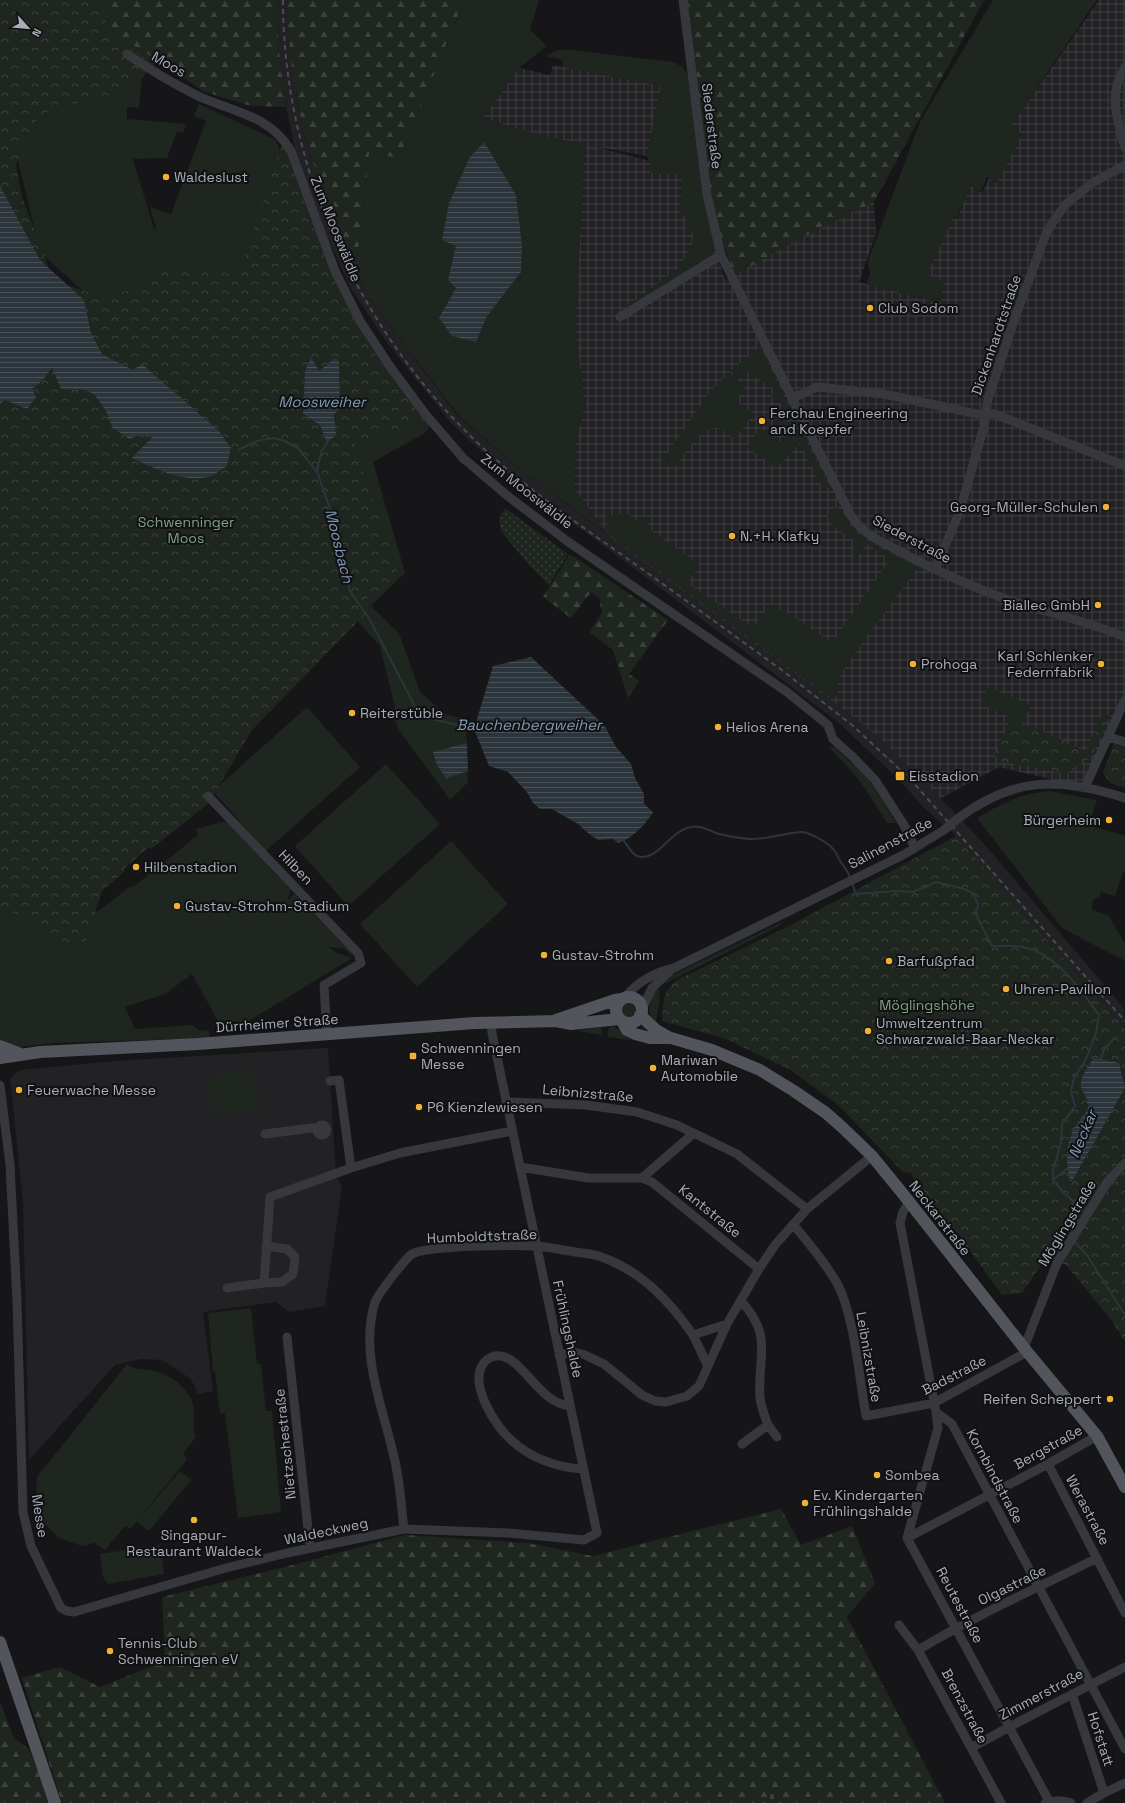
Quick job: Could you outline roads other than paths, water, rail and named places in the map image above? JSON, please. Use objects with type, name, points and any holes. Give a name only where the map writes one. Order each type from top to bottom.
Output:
[{"type":"main road","name":"Dürrheimer Straße","points":[[556,1021],[623,998]]},
{"type":"main road","points":[[623,998],[637,1000],[641,1012],[632,1022],[621,1020],[616,1008],[623,998]]},
{"type":"main road","name":"Neckarstraße","points":[[641,1012],[656,1030],[671,1038],[712,1050],[746,1064],[779,1081],[826,1113],[872,1156],[1025,1350],[1097,1436],[1125,1487]]},
{"type":"main road","name":"Dürrheimer Straße","points":[[0,1058],[21,1054],[97,1048],[198,1044],[491,1022],[556,1021],[572,1024],[621,1020]]},
{"type":"main road","name":"Neckarstraße","points":[[621,1020],[627,1030],[635,1034],[650,1038],[671,1038]]},
{"type":"main road","points":[[0,1046],[21,1054]]},
{"type":"main road","points":[[0,1642],[55,1803]]},
{"type":"street","name":"Siederstraße","points":[[683,0],[706,189],[721,255],[850,514],[859,526],[877,539],[936,569],[992,594],[1097,625],[1125,637]]},
{"type":"street","name":"Moos","points":[[126,54],[199,96]]},
{"type":"street","points":[[1125,67],[1119,76],[1115,94],[1118,123],[1125,148]]},
{"type":"street","name":"Zum Mooswäldle","points":[[199,96],[262,122],[272,128],[286,143],[291,151],[335,271],[360,321],[421,410],[463,458],[509,497],[567,540],[787,692],[828,725],[833,739],[875,780],[904,825],[915,848]]},
{"type":"street","name":"Dickenhardtstraße","points":[[936,569],[960,511],[984,426],[988,399],[1002,355],[1047,231],[1065,205],[1092,183],[1125,165]]},
{"type":"street","points":[[620,317],[721,255]]},
{"type":"street","points":[[793,398],[817,387],[884,394],[978,414],[995,414],[1125,466]]},
{"type":"street","points":[[1085,787],[1125,700]]},
{"type":"street","points":[[1109,737],[1125,742]]},
{"type":"street","name":"Salinenstraße","points":[[641,1012],[652,988],[674,968],[915,848],[944,830],[977,805],[1012,790],[1050,783],[1085,787],[1125,798]]},
{"type":"street","name":"Hilben","points":[[208,796],[358,953],[361,963],[324,985],[327,1035]]},
{"type":"street","name":"Salinenstraße","points":[[623,998],[640,982],[667,969],[674,968]]},
{"type":"street","name":"Frühlingshalde","points":[[491,1022],[512,1131],[597,1533]]},
{"type":"street","points":[[330,1081],[339,1080],[351,1168]]},
{"type":"street","name":"Messe","points":[[0,1085],[10,1165],[17,1301],[23,1512],[31,1546],[61,1608],[67,1611]]},
{"type":"street","name":"Leibnizstraße","points":[[506,1102],[586,1104],[637,1112],[677,1125],[737,1154],[807,1209]]},
{"type":"street","points":[[265,1134],[312,1128],[317,1129]]},
{"type":"street","points":[[264,1283],[270,1197],[351,1168],[400,1153],[512,1131]]},
{"type":"street","points":[[642,1178],[694,1133]]},
{"type":"street","points":[[559,1355],[574,1352],[585,1355],[604,1364],[642,1395],[655,1401],[666,1402],[687,1396],[699,1386],[727,1324],[759,1268],[775,1245],[807,1209],[872,1156]]},
{"type":"street","name":"Möglingstraße","points":[[1025,1350],[1045,1291],[1057,1263],[1112,1176],[1125,1163]]},
{"type":"street","name":"Kantstraße","points":[[520,1167],[588,1178],[642,1178],[652,1182],[759,1268]]},
{"type":"street","points":[[908,1538],[938,1428],[900,1223],[903,1212],[909,1202]]},
{"type":"street","name":"Leibnizstraße","points":[[793,1224],[816,1252],[838,1286],[850,1317],[866,1416]]},
{"type":"street","points":[[226,1288],[282,1282],[293,1274],[294,1257],[287,1249],[266,1246]]},
{"type":"street","name":"Humboldtstraße","points":[[404,1529],[394,1458],[376,1392],[370,1352],[371,1322],[375,1301],[391,1278],[412,1255],[437,1249],[537,1246],[598,1256],[626,1269],[646,1282],[667,1301],[693,1334],[708,1366]]},
{"type":"street","points":[[741,1301],[758,1325],[763,1341],[760,1399],[768,1425],[777,1437]]},
{"type":"street","points":[[693,1334],[727,1324]]},
{"type":"street","name":"Nietzschestraße","points":[[287,1337],[310,1547]]},
{"type":"street","name":"Badstraße","points":[[866,1416],[935,1407],[1025,1350]]},
{"type":"street","points":[[570,1406],[556,1404],[540,1391],[516,1363],[506,1356],[494,1356],[486,1360],[480,1369],[478,1380],[484,1402],[496,1423],[511,1440],[529,1453],[543,1460],[571,1468],[583,1469]]},
{"type":"street","name":"Kornbindstraße","points":[[935,1407],[952,1424],[1125,1749]]},
{"type":"street","points":[[742,1444],[768,1425]]},
{"type":"street","name":"Bergstraße","points":[[908,1538],[1048,1464],[1097,1436]]},
{"type":"street","name":"Werastraße","points":[[1048,1464],[1125,1613]]},
{"type":"street","name":"Waldeckweg","points":[[67,1611],[74,1612],[226,1568],[310,1547],[404,1529],[508,1533],[584,1540],[597,1533]]},
{"type":"street","name":"Reutestraße","points":[[908,1538],[957,1627],[1047,1802]]},
{"type":"street","name":"Olgastraße","points":[[918,1650],[957,1627],[1039,1588],[1097,1558]]},
{"type":"street","name":"Brenzstraße","points":[[899,1625],[918,1650],[1001,1803]]},
{"type":"street","name":"Zimmerstraße","points":[[971,1748],[1008,1727],[1125,1667]]},
{"type":"street","name":"Hofstatt","points":[[1072,1694],[1104,1793]]},
{"type":"street","points":[[1088,1803],[1104,1793],[1125,1784]]},
{"type":"street","points":[[1047,1802],[1066,1801],[1071,1803]]},
{"type":"water","points":[[484,142],[516,195],[522,246],[521,272],[487,316],[476,342],[452,336],[439,318],[456,288],[448,280],[456,246],[442,240],[449,203],[470,157]]},
{"type":"water","points":[[0,186],[40,260],[84,300],[91,333],[102,354],[133,370],[142,364],[219,431],[231,448],[227,466],[211,476],[191,478],[181,477],[161,471],[132,458],[152,437],[137,436],[129,439],[112,427],[106,411],[94,394],[85,390],[61,389],[52,368],[43,380],[32,389],[36,397],[27,409],[5,400],[0,404]]},
{"type":"water","name":"Moosweiher","points":[[311,357],[319,371],[335,358],[339,362],[340,407],[334,415],[336,435],[327,443],[320,425],[303,414],[305,371]]},
{"type":"water","name":"Bauchenbergweiher","points":[[531,657],[604,725],[616,747],[631,764],[635,778],[644,794],[644,804],[653,812],[638,830],[623,841],[618,843],[613,839],[598,840],[578,824],[552,809],[540,809],[533,803],[527,792],[508,772],[489,766],[474,729],[493,666]]},
{"type":"water","points":[[467,743],[468,771],[446,778],[437,765],[433,752]]},
{"type":"water","points":[[1094,1058],[1119,1063],[1125,1088],[1072,1181],[1070,1181],[1067,1166],[1069,1144],[1073,1130],[1088,1108],[1088,1101],[1082,1089],[1081,1082],[1084,1073]]},
{"type":"waterway","name":"Moosbach","points":[[238,450],[257,441],[273,438],[285,441],[298,448],[317,472],[331,511],[350,591],[370,620],[420,716],[474,729]]},
{"type":"waterway","points":[[317,472],[321,452],[327,443]]},
{"type":"waterway","name":"Moosbach","points":[[624,841],[633,854],[641,857],[654,853],[675,835],[691,827],[699,827],[732,837],[749,839],[804,832],[830,846],[850,877]]},
{"type":"waterway","name":"Moosbach","points":[[852,883],[856,894],[895,891],[913,892],[936,882],[965,889],[974,894],[978,906],[975,913],[992,946],[1023,947],[1047,957],[1067,974],[1099,1015],[1096,1033],[1086,1059],[1074,1078],[1071,1091],[1075,1106],[1062,1125],[1061,1142],[1053,1171],[1053,1180]]},
{"type":"waterway","name":"Neckar","points":[[1100,1060],[1105,1048],[1114,1039]]},
{"type":"waterway","name":"Neckar","points":[[1068,1168],[1053,1180],[1073,1201],[1074,1209],[1064,1231],[1071,1238]]},
{"type":"waterway","name":"Neckar","points":[[1074,1241],[1087,1255],[1125,1315]]},
{"type":"railway","points":[[283,0],[287,63],[297,125],[314,185],[337,244],[365,300],[399,353],[438,402],[482,447],[531,489],[783,671],[852,725],[910,779],[1125,1021]]},
{"type":"place","name":"Waldeslust","points":[[166,177]]},
{"type":"place","name":"Club Sodom","points":[[870,308]]},
{"type":"place","name":"Ferchau Engineering and Koepfer","points":[[762,421]]},
{"type":"place","name":"Georg-Müller-Schulen","points":[[1106,507]]},
{"type":"place","name":"N.+H. Klafky","points":[[732,536]]},
{"type":"place","name":"Biallec GmbH","points":[[1098,605]]},
{"type":"place","name":"Prohoga","points":[[913,664]]},
{"type":"place","name":"Karl Schlenker Federnfabrik","points":[[1101,664]]},
{"type":"place","name":"Reiterstüble","points":[[352,713]]},
{"type":"place","name":"Helios Arena","points":[[718,727]]},
{"type":"place","name":"Eisstadion","points":[[900,776]]},
{"type":"place","name":"Bürgerheim","points":[[1109,820]]},
{"type":"place","name":"Hilbenstadion","points":[[136,867]]},
{"type":"place","name":"Gustav-Strohm-Stadium","points":[[177,906]]},
{"type":"place","name":"Gustav-Strohm","points":[[544,955]]},
{"type":"place","name":"Barfußpfad","points":[[889,961]]},
{"type":"place","name":"Uhren-Pavillon","points":[[1006,989]]},
{"type":"place","name":"Umweltzentrum Schwarzwald-Baar-Neckar","points":[[868,1031]]},
{"type":"place","name":"Schwenningen Messe","points":[[413,1056]]},
{"type":"place","name":"Mariwan Automobile","points":[[653,1068]]},
{"type":"place","name":"Feuerwache Messe","points":[[19,1090]]},
{"type":"place","name":"P6 Kienzlewiesen","points":[[419,1107]]},
{"type":"place","name":"Reifen Scheppert","points":[[1110,1399]]},
{"type":"place","name":"Sombea","points":[[877,1475]]},
{"type":"place","name":"Ev. Kindergarten Frühlingshalde","points":[[805,1503]]},
{"type":"place","name":"Singapur- Restaurant Waldeck","points":[[194,1520]]},
{"type":"place","name":"Tennis-Club Schwenningen eV","points":[[110,1651]]},
{"type":"park label","name":"Schwenninger Moos","points":[[186,530]]},
{"type":"park label","name":"Möglingshöhe","points":[[927,1005]]}]
